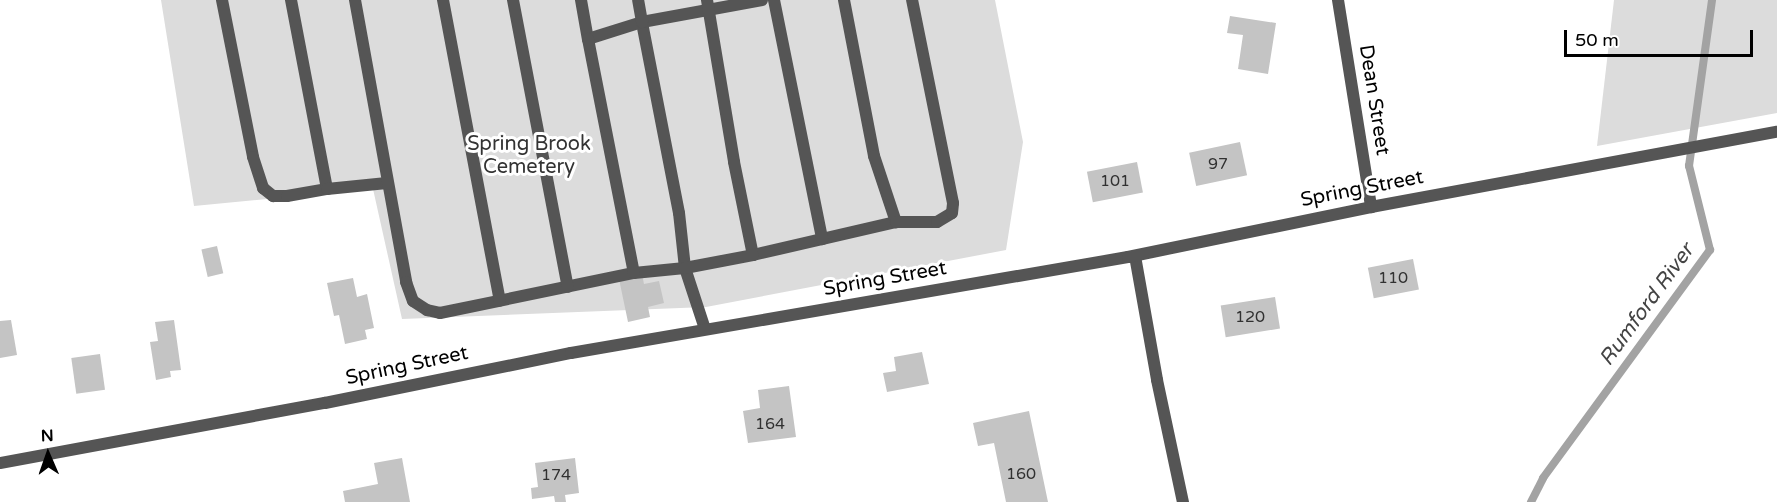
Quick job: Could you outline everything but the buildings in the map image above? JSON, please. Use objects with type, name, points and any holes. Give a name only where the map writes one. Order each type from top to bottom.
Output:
[{"type":"street","points":[[222,0],[253,157],[263,188],[273,196],[287,196],[387,183]]},
{"type":"street","points":[[291,0],[327,189]]},
{"type":"street","points":[[355,0],[406,282],[413,301],[427,310],[440,313],[634,273],[685,268],[753,255],[896,222],[937,222],[952,213],[951,188],[912,0]]},
{"type":"street","points":[[443,0],[500,301]]},
{"type":"street","points":[[513,0],[568,287]]},
{"type":"street","points":[[581,0],[634,273]]},
{"type":"street","points":[[638,0],[679,213],[685,268],[705,329]]},
{"type":"street","points":[[588,39],[708,5],[762,0]]},
{"type":"street","points":[[774,0],[822,239]]},
{"type":"street","points":[[844,0],[874,156],[896,222]]},
{"type":"street","name":"Dean Street","points":[[1338,0],[1371,207]]},
{"type":"street","points":[[708,5],[734,162],[753,255]]},
{"type":"street","name":"Spring Street","points":[[0,463],[705,329],[1136,256],[1371,207],[1777,132]]},
{"type":"street","points":[[1136,256],[1157,380],[1183,502]]},
{"type":"green space","name":"Spring Brook Cemetery","points":[[161,0],[995,0],[1023,142],[1006,250],[706,307],[402,319],[373,189],[194,206]]},
{"type":"green space","points":[[1614,0],[1777,0],[1777,113],[1597,146]]},
{"type":"waterway","name":"Rumford River","points":[[1531,502],[1543,478],[1710,250],[1689,166],[1712,0]]}]
